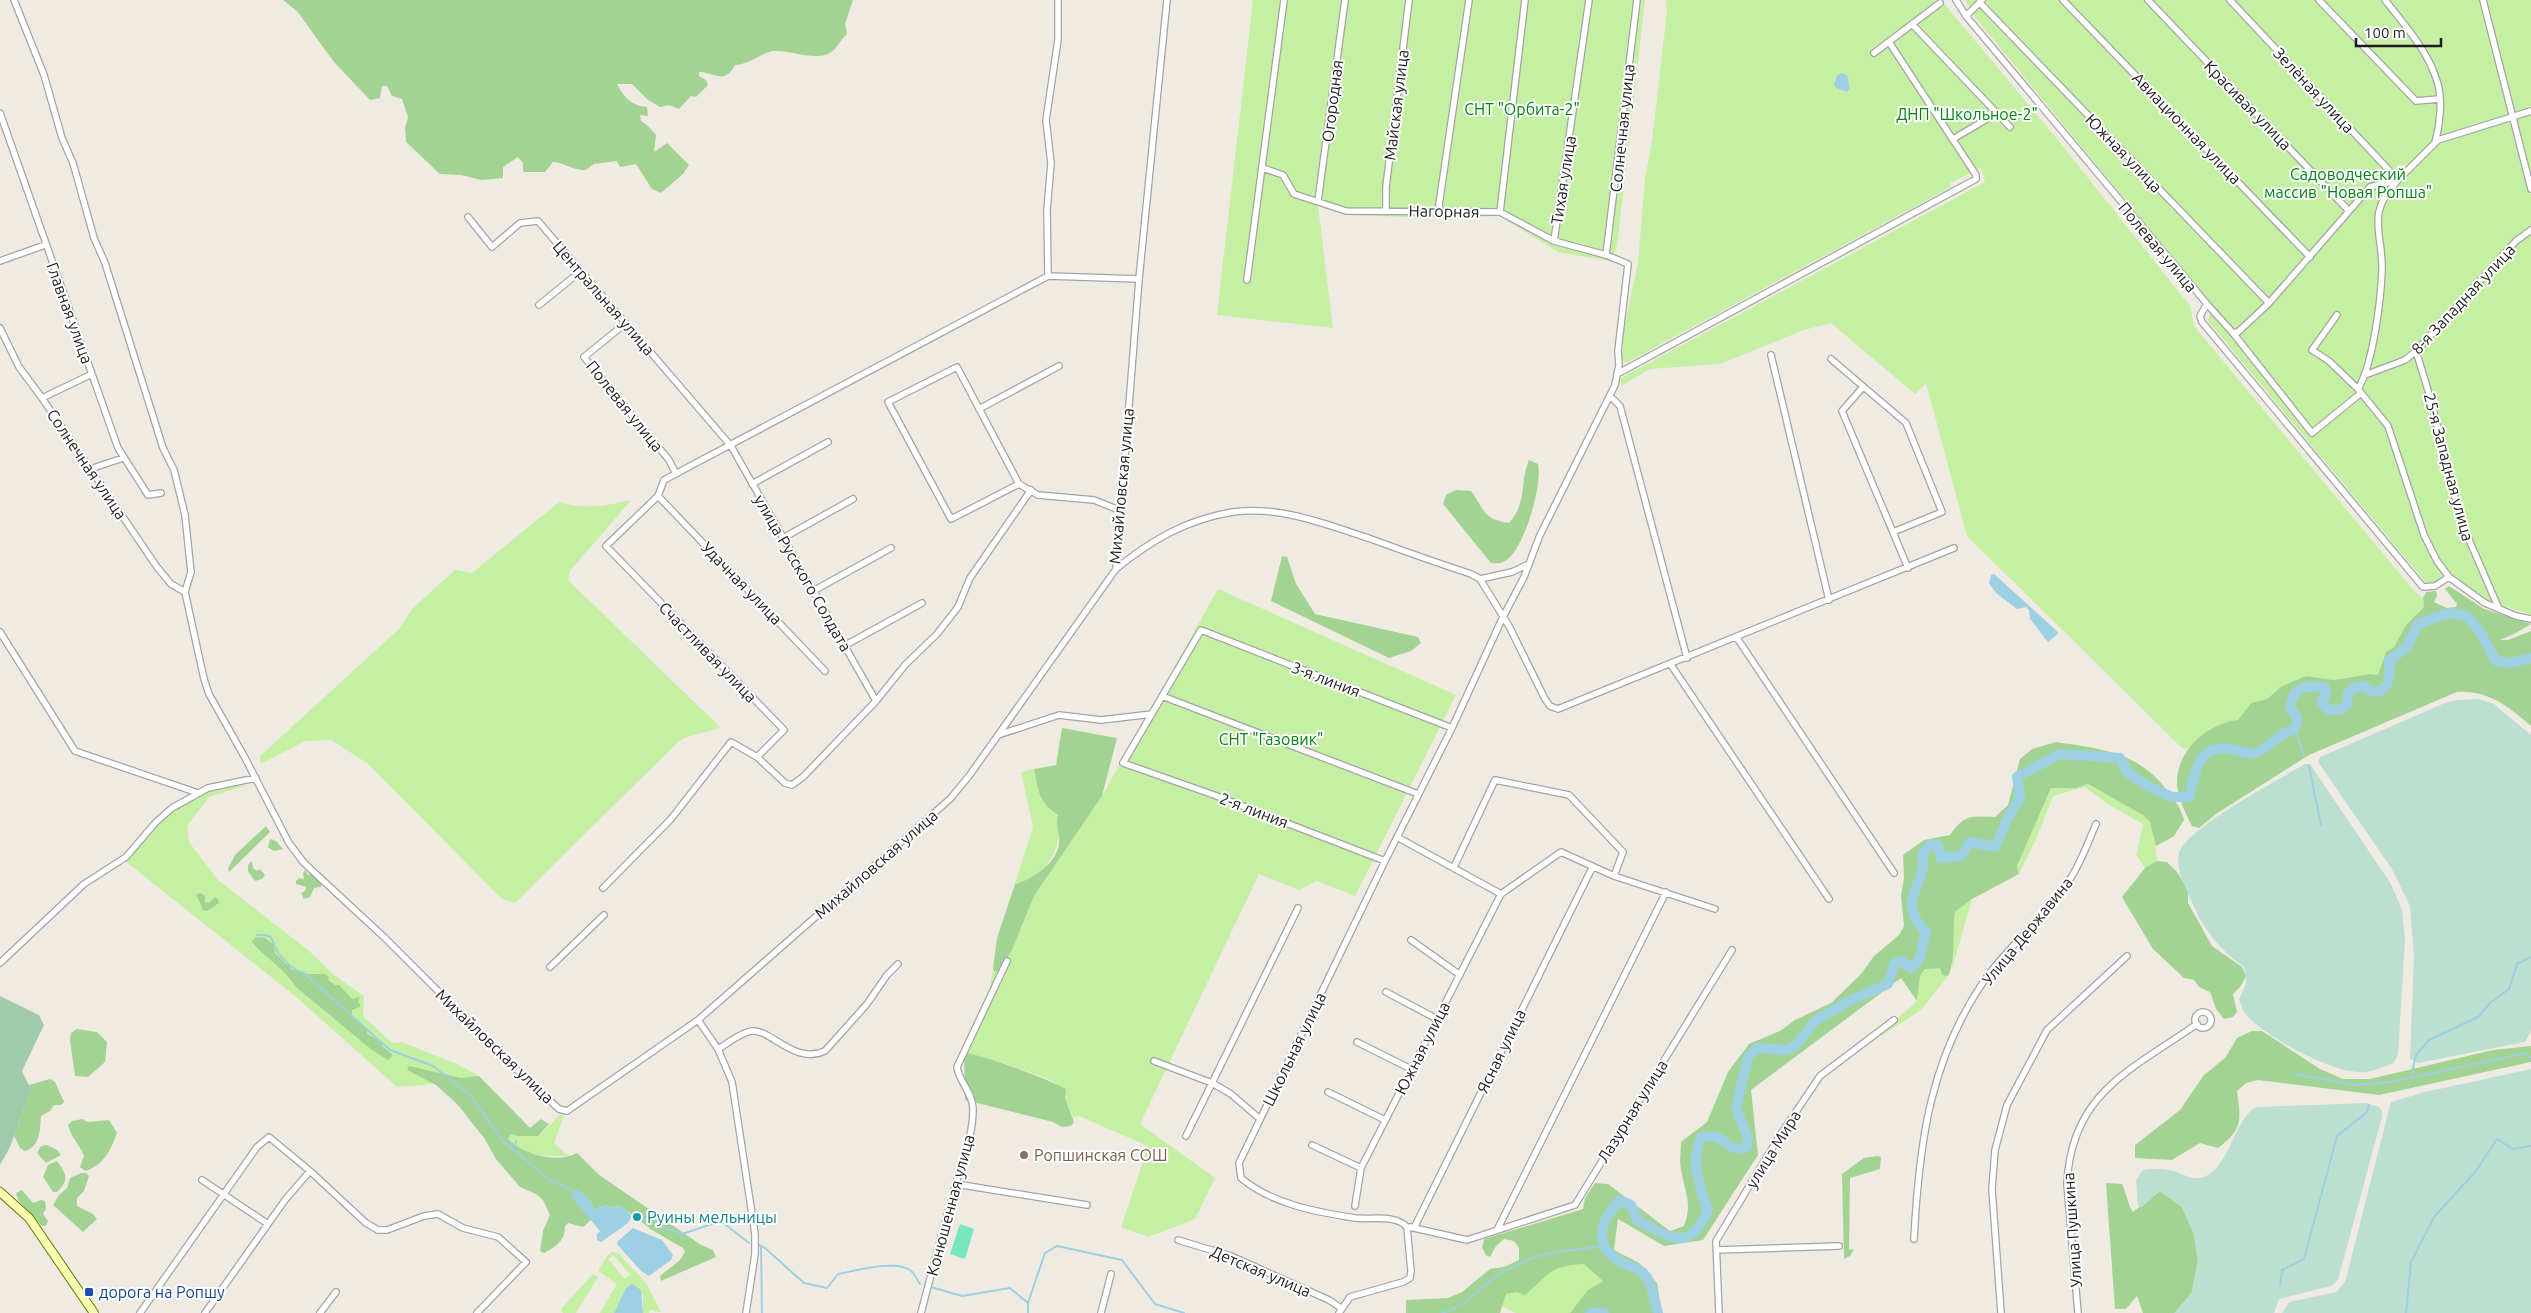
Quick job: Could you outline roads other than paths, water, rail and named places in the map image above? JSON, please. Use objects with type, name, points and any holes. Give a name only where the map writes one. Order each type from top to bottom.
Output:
[{"type":"main road","points":[[0,1192],[34,1224],[94,1313]]},
{"type":"street","points":[[14,0],[44,75],[62,138],[73,163],[94,238],[105,263],[163,448],[174,470],[185,515],[190,552],[191,572],[185,592]]},
{"type":"street","points":[[1048,276],[1047,210],[1050,163],[1046,120],[1058,40],[1058,0]]},
{"type":"street","name":"Михайловская улица","points":[[185,592],[197,655],[209,694],[256,778],[289,843],[304,863],[385,938],[527,1080],[563,1111],[570,1110],[698,1020],[950,799],[1116,569],[1119,510],[1139,279],[1167,0]]},
{"type":"street","points":[[1247,280],[1284,0]]},
{"type":"street","name":"Огородная","points":[[1318,201],[1345,0]]},
{"type":"street","name":"Майская улица","points":[[1386,210],[1386,187],[1409,0]]},
{"type":"street","points":[[1440,212],[1439,205],[1468,0]]},
{"type":"street","points":[[1500,212],[1525,0]]},
{"type":"street","name":"Тихая улица","points":[[1554,241],[1589,0]]},
{"type":"street","name":"Солнечная улица","points":[[1606,255],[1637,0]]},
{"type":"street","name":"Полевая улица","points":[[1956,0],[1966,16],[2207,304],[2200,316],[2202,322],[2423,587],[2435,586],[2449,577]]},
{"type":"street","name":"Авиационная улица","points":[[2063,0],[2310,257]]},
{"type":"street","name":"Красивая улица","points":[[2148,0],[2349,211]]},
{"type":"street","name":"Зелёная улица","points":[[2230,0],[2398,180]]},
{"type":"street","points":[[2319,0],[2416,100],[2440,99]]},
{"type":"street","points":[[2385,0],[2405,24],[2428,61],[2438,82],[2440,99],[2438,130],[2435,143]]},
{"type":"street","points":[[2483,0],[2531,189]]},
{"type":"street","points":[[1966,16],[1981,1]]},
{"type":"street","name":"Южная улица","points":[[1981,1],[2269,303]]},
{"type":"street","points":[[1874,53],[1940,3]]},
{"type":"street","points":[[1912,24],[2010,127]]},
{"type":"street","points":[[1618,374],[1976,179],[1976,174],[1889,42]]},
{"type":"street","points":[[2207,304],[2233,333],[2312,433],[2360,391],[2381,294],[2382,266],[2377,231],[2378,217],[2386,192],[2435,143],[2531,111]]},
{"type":"street","name":"Главная улица","points":[[0,113],[1,121],[45,245],[123,458],[148,495],[161,493]]},
{"type":"street","points":[[1953,139],[1996,113]]},
{"type":"street","name":"Нагорная","points":[[1263,168],[1283,175],[1294,194],[1346,211],[1500,212],[1554,241],[1606,255],[1628,264]]},
{"type":"street","points":[[2233,333],[2244,329],[2269,303],[2370,187],[2398,180]]},
{"type":"street","name":"Центральная улица","points":[[468,217],[492,247],[520,223],[538,221],[731,446]]},
{"type":"street","name":"8-я Западная улица","points":[[2364,375],[2405,360],[2416,351],[2510,248],[2531,230]]},
{"type":"street","points":[[0,261],[45,245]]},
{"type":"street","name":"Школьная улица","points":[[1407,1227],[1402,1222],[1392,1219],[1356,1218],[1295,1205],[1257,1192],[1241,1178],[1239,1163],[1384,861],[1452,728],[1529,564],[1540,535],[1610,396],[1618,374],[1628,264]]},
{"type":"street","points":[[539,305],[581,271]]},
{"type":"street","points":[[658,496],[664,480],[1048,276],[1139,279]]},
{"type":"street","points":[[2337,315],[2312,350],[2329,361],[2360,391],[2388,426],[2424,535],[2437,561],[2449,577],[2485,603],[2531,619]]},
{"type":"street","name":"Полевая улица","points":[[626,324],[584,357],[669,460],[676,474]]},
{"type":"street","name":"Солнечная улица","points":[[0,328],[19,367],[157,567],[171,584],[185,592]]},
{"type":"street","name":"25-я Западная улица","points":[[2416,351],[2430,397],[2461,521],[2499,609]]},
{"type":"street","points":[[1771,355],[1829,600]]},
{"type":"street","points":[[1831,359],[1906,423],[1942,512],[1893,532]]},
{"type":"street","points":[[979,409],[1059,366]]},
{"type":"street","points":[[1019,484],[951,519],[888,402],[957,367],[1019,484],[1038,495],[1094,500],[1119,510]]},
{"type":"street","points":[[42,398],[92,374]]},
{"type":"street","points":[[1863,387],[1842,411],[1908,568]]},
{"type":"street","points":[[1610,396],[1620,406],[1687,658]]},
{"type":"street","points":[[752,484],[828,442]]},
{"type":"street","name":"улица Русского Солдата","points":[[731,446],[876,700]]},
{"type":"street","points":[[90,469],[123,458]]},
{"type":"street","points":[[603,888],[671,819],[731,742],[757,757],[785,783],[792,784],[803,777],[855,719],[876,700],[905,665],[937,634],[958,607],[970,578],[1030,490]]},
{"type":"street","name":"Счастливая улица","points":[[658,496],[606,546],[784,730],[757,757]]},
{"type":"street","name":"Удачная улица","points":[[658,496],[825,671]]},
{"type":"street","points":[[783,538],[853,499]]},
{"type":"street","points":[[1116,569],[1134,554],[1185,524],[1234,512],[1269,512],[1324,524],[1471,574],[1480,579],[1502,619],[1509,626],[1545,699],[1550,706],[1558,709],[1671,665],[1954,548]]},
{"type":"street","points":[[813,591],[891,548]]},
{"type":"street","points":[[1480,579],[1512,572],[1529,564]]},
{"type":"street","points":[[844,646],[922,603]]},
{"type":"street","name":"3-я линия","points":[[1162,696],[1201,630],[1452,728]]},
{"type":"street","points":[[0,632],[74,751],[198,793]]},
{"type":"street","points":[[1737,638],[1894,873]]},
{"type":"street","points":[[1671,665],[1829,899]]},
{"type":"street","points":[[998,735],[1059,714],[1101,720],[1152,714],[1162,696],[1418,794]]},
{"type":"street","name":"2-я линия","points":[[1152,714],[1123,763],[1214,794],[1384,861]]},
{"type":"street","points":[[0,963],[84,884],[126,857],[156,822],[172,808],[208,788],[256,778]]},
{"type":"street","points":[[1454,867],[1495,780],[1569,794],[1623,852],[1614,876]]},
{"type":"street","name":"Улица Державина","points":[[1914,1239],[1917,1174],[1924,1129],[1935,1081],[1950,1044],[1989,975],[2071,878],[2096,824]]},
{"type":"street","points":[[1397,837],[1501,894],[1561,852],[1592,868],[1715,909]]},
{"type":"street","name":"Ясная улица","points":[[1414,1228],[1592,868]]},
{"type":"street","points":[[1498,1230],[1666,892]]},
{"type":"street","name":"Южная улица","points":[[1355,1206],[1361,1168],[1501,894]]},
{"type":"street","points":[[1186,1136],[1298,908]]},
{"type":"street","points":[[550,967],[604,915]]},
{"type":"street","points":[[1410,940],[1460,975]]},
{"type":"street","name":"Лазурная улица","points":[[1414,1228],[1467,1240],[1575,1204],[1732,950]]},
{"type":"street","points":[[2001,1313],[1992,1189],[1995,1150],[2007,1105],[2047,1030],[2127,956]]},
{"type":"street","name":"Конюшенная улица","points":[[921,1313],[956,1184],[969,1147],[974,1110],[973,1100],[957,1067],[1007,961]]},
{"type":"street","points":[[718,1049],[750,1031],[758,1031],[791,1050],[818,1054],[825,1051],[867,1004],[887,974],[898,964]]},
{"type":"street","points":[[1386,992],[1437,1019]]},
{"type":"street","points":[[698,1020],[718,1049],[732,1082],[755,1234],[755,1254],[746,1313]]},
{"type":"street","name":"улица Мира","points":[[1719,1313],[1716,1241],[1779,1137],[1820,1076],[1894,1020]]},
{"type":"street","name":"Улица Пушкина","points":[[2078,1313],[2067,1184],[2071,1151],[2082,1122],[2092,1104],[2106,1087],[2197,1024]]},
{"type":"street","points":[[1357,1042],[1411,1069]]},
{"type":"street","points":[[1154,1061],[1212,1083],[1232,1094],[1260,1119]]},
{"type":"street","points":[[1328,1092],[1385,1120]]},
{"type":"street","points":[[140,1313],[256,1147],[270,1137],[366,1223],[378,1230],[388,1230],[424,1216],[438,1214],[463,1228],[498,1237],[526,1262],[477,1313]]},
{"type":"street","points":[[1312,1145],[1361,1168]]},
{"type":"street","points":[[205,1313],[268,1224],[310,1171]]},
{"type":"street","points":[[202,1180],[255,1213],[268,1224]]},
{"type":"street","points":[[956,1184],[1087,1205]]},
{"type":"street","points":[[1340,1311],[1350,1297],[1403,1282],[1410,1278],[1407,1227],[1414,1228]]},
{"type":"street","name":"Детская улица","points":[[1178,1240],[1231,1256],[1329,1300],[1340,1311]]},
{"type":"street","points":[[1716,1250],[1839,1246]]},
{"type":"street","points":[[1101,1313],[1111,1274]]},
{"type":"street","points":[[320,1313],[336,1292]]},
{"type":"water","points":[[1841,73],[1847,75],[1850,88],[1847,92],[1836,88],[1834,85],[1837,75]]},
{"type":"water","points":[[1994,574],[2057,631],[2058,634],[2048,642],[2030,619],[2029,610],[2026,607],[2017,609],[1996,593],[1989,583],[1991,575]]},
{"type":"water","points":[[579,1190],[590,1201],[594,1210],[606,1205],[615,1208],[620,1205],[632,1216],[628,1223],[601,1242],[597,1240],[597,1234],[600,1231],[571,1197],[574,1191]]},
{"type":"water","points":[[633,1228],[662,1240],[673,1255],[671,1260],[649,1276],[641,1271],[617,1244]]},
{"type":"water","points":[[632,1284],[641,1290],[643,1313],[614,1313],[626,1288]]},
{"type":"waterway","points":[[1658,1313],[1651,1287],[1645,1275],[1616,1259],[1608,1252],[1604,1245],[1602,1237],[1605,1221],[1614,1206],[1620,1200],[1631,1205],[1638,1221],[1670,1236],[1678,1238],[1694,1233],[1708,1210],[1699,1183],[1696,1163],[1698,1145],[1702,1137],[1711,1136],[1717,1138],[1734,1148],[1747,1147],[1748,1138],[1736,1108],[1748,1057],[1757,1048],[1786,1050],[1796,1045],[1816,1020],[1851,1000],[1888,984],[1895,963],[1902,961],[1910,968],[1915,965],[1920,957],[1926,932],[1912,909],[1913,894],[1923,869],[1922,855],[1930,845],[1938,845],[1941,858],[1961,856],[1970,842],[1995,847],[2020,797],[2017,777],[2060,754],[2120,758],[2128,773],[2148,786],[2172,797],[2189,797],[2197,767],[2206,754],[2223,748],[2253,754],[2284,733],[2295,729],[2298,719],[2290,707],[2294,695],[2302,688],[2312,686],[2325,687],[2326,695],[2321,702],[2327,709],[2333,710],[2339,710],[2346,706],[2348,703],[2347,695],[2353,688],[2363,686],[2373,692],[2381,691],[2388,681],[2390,673],[2389,661],[2407,647],[2418,624],[2449,613],[2467,616],[2480,632],[2496,661],[2510,663],[2531,658]]},
{"type":"waterway","points":[[2295,729],[2304,756]]},
{"type":"waterway","points":[[2309,766],[2321,825]]},
{"type":"waterway","points":[[257,935],[270,937],[278,953],[286,962],[304,973],[390,1050],[433,1066],[470,1095],[503,1141],[551,1181],[574,1191]]},
{"type":"waterway","points":[[2411,1077],[2416,1055],[2429,1040],[2478,1017],[2490,1003],[2509,989],[2517,964],[2531,957]]},
{"type":"waterway","points":[[2294,1074],[2355,1085],[2391,1082],[2527,1053]]},
{"type":"waterway","points":[[2280,1286],[2282,1270],[2304,1259],[2337,1136],[2366,1113],[2369,1105]]},
{"type":"waterway","points":[[2406,1313],[2411,1262],[2434,1217],[2476,1171],[2497,1139],[2513,1149],[2531,1146]]},
{"type":"waterway","points":[[513,1149],[516,1141]]},
{"type":"waterway","points":[[632,1216],[682,1234],[721,1221],[749,1243]]},
{"type":"waterway","points":[[759,1245],[765,1248],[804,1283],[827,1288],[838,1274],[896,1266],[911,1271],[920,1284]]},
{"type":"waterway","points":[[761,1246],[762,1313]]},
{"type":"waterway","points":[[931,1287],[962,1296],[1010,1288],[1028,1303],[1045,1253],[1057,1246],[1122,1260],[1155,1304],[1184,1313]]},
{"type":"waterway","points":[[1442,1313],[1460,1305],[1494,1278],[1527,1260],[1552,1253],[1605,1246]]},
{"type":"waterway","points":[[1028,1303],[1028,1313]]},
{"type":"waterway","points":[[1590,1313],[1604,1313]]},
{"type":"place","name":"Ропшинская СОШ","points":[[1024,1155]]},
{"type":"place","name":"Руины мельницы","points":[[637,1217]]},
{"type":"place","name":"дорога на Ропшу","points":[[89,1292]]},
{"type":"park label","name":"СНТ \"Орбита-2\"","points":[[1522,109]]},
{"type":"park label","name":"ДНП \"Школьное-2\"","points":[[1967,114]]},
{"type":"park label","name":"Садоводческий массив \"Новая Ропша\"","points":[[2348,183]]},
{"type":"park label","name":"СНТ \"Газовик\"","points":[[1271,739]]}]
